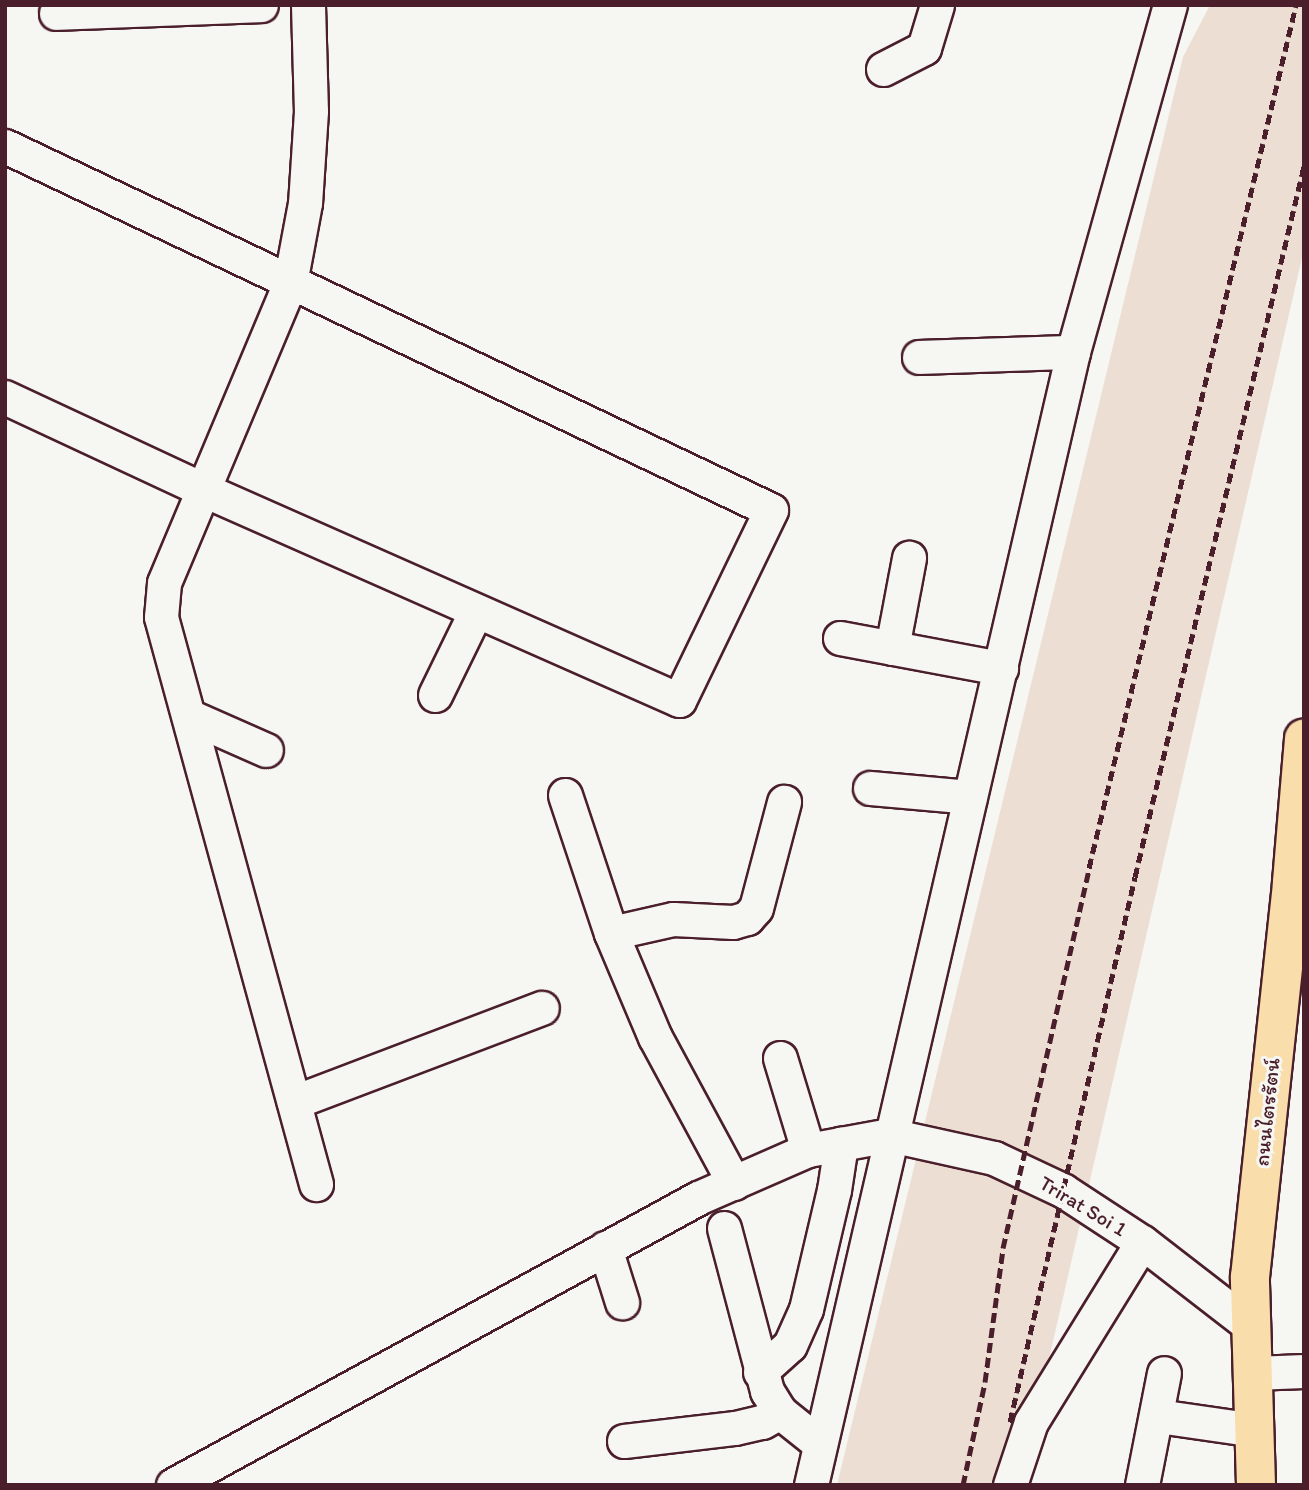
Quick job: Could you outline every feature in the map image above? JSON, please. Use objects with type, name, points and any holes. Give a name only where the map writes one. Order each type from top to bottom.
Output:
[{"type":"main road","name":"ถนนไตรรัตน์","points":[[1256,1485],[1250,1277],[1295,894],[1304,739]]},
{"type":"street","points":[[55,13],[261,5]]},
{"type":"street","points":[[308,5],[310,124],[305,203],[290,283],[164,583],[162,617],[316,1184]]},
{"type":"street","points":[[883,68],[924,48],[937,5]]},
{"type":"street","points":[[811,1485],[1073,352],[1170,5]]},
{"type":"street","points":[[5,146],[771,510],[679,700],[204,490],[5,397]]},
{"type":"street","points":[[919,357],[1073,352]]},
{"type":"street","points":[[892,648],[909,558]]},
{"type":"street","points":[[435,695],[477,611]]},
{"type":"street","points":[[840,638],[1001,668]]},
{"type":"street","points":[[189,716],[265,750]]},
{"type":"street","points":[[870,788],[970,797]]},
{"type":"street","points":[[565,794],[611,933],[656,1037],[734,1183]]},
{"type":"street","points":[[611,933],[673,919],[733,922],[747,918],[756,908],[784,802]]},
{"type":"street","points":[[294,1102],[542,1008]]},
{"type":"street","points":[[780,1058],[808,1150]]},
{"type":"street","points":[[173,1485],[605,1248],[734,1183],[808,1150],[890,1135]]},
{"type":"street","name":"Trirat Soi 1","points":[[890,1135],[994,1158],[1064,1191],[1142,1242],[1252,1326]]},
{"type":"street","points":[[760,1372],[790,1345],[806,1309],[834,1190],[841,1144]]},
{"type":"street","points":[[724,1228],[766,1391],[780,1412],[820,1444]]},
{"type":"street","points":[[1010,1485],[1031,1422],[1142,1242]]},
{"type":"street","points":[[605,1248],[622,1302]]},
{"type":"street","points":[[1253,1373],[1304,1371]]},
{"type":"street","points":[[1142,1485],[1158,1416],[1164,1373]]},
{"type":"street","points":[[624,1441],[736,1429],[762,1422],[780,1412]]},
{"type":"street","points":[[1158,1416],[1255,1430]]},
{"type":"shaded area","points":[[1210,5],[1304,5],[1304,249],[1020,1485],[837,1485],[1183,57]]},
{"type":"railway","points":[[963,1485],[985,1382],[1003,1248],[1089,868],[1296,5]]},
{"type":"railway","points":[[1010,1422],[1135,877],[1304,166]]}]
